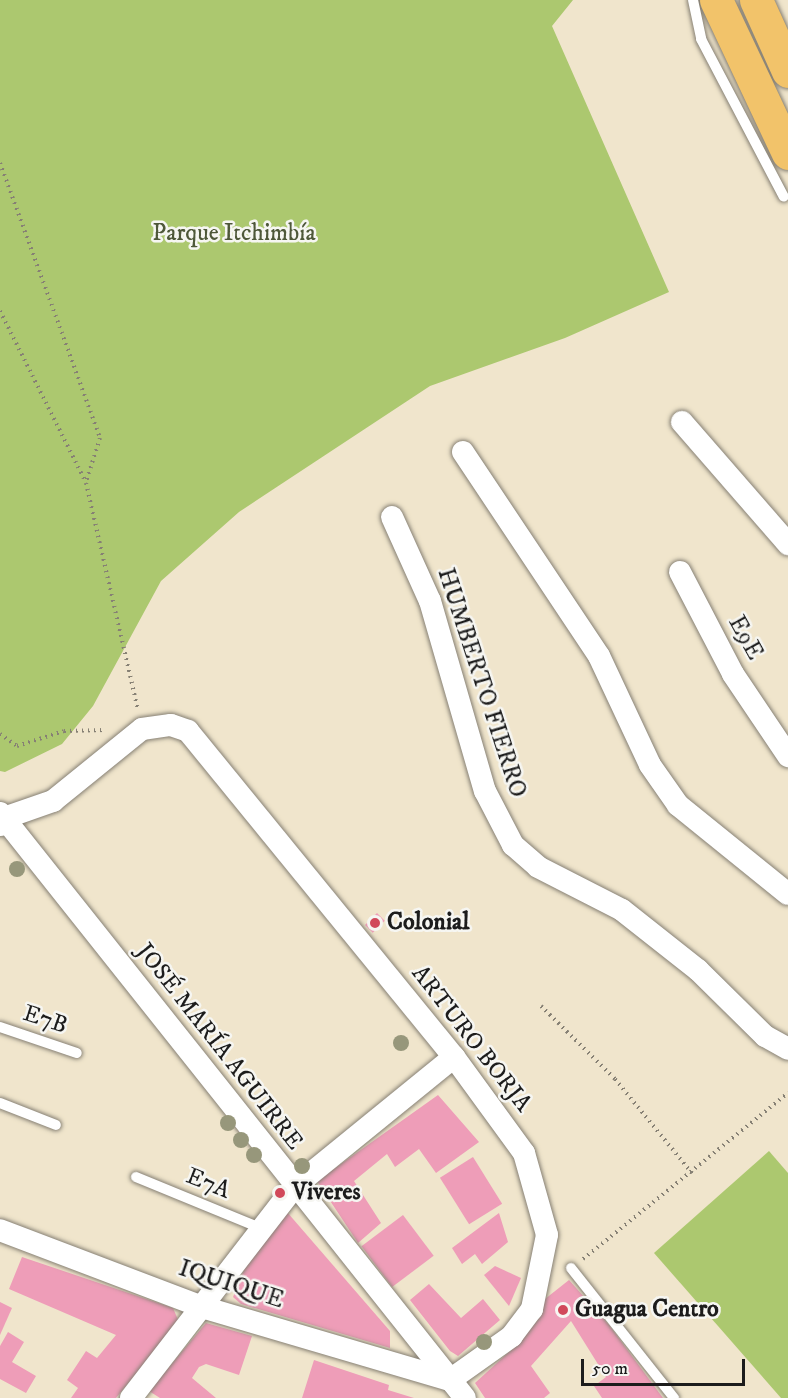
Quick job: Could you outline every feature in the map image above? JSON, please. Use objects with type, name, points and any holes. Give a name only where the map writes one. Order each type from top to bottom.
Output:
[{"type":"main road","points":[[716,0],[788,153]]},
{"type":"main road","points":[[756,0],[788,71]]},
{"type":"street","points":[[682,422],[788,544]]},
{"type":"street","points":[[463,452],[599,656],[650,765],[678,805],[788,894]]},
{"type":"street","name":"HUMBERTO FIERRO","points":[[392,517],[429,601],[485,790],[513,845],[538,867],[622,910],[698,970],[765,1036],[788,1049]]},
{"type":"street","name":"E9E","points":[[680,572],[733,674],[788,756]]},
{"type":"street","name":"ARTURO BORJA","points":[[142,729],[171,725],[189,731],[454,1057],[524,1153],[547,1235],[532,1309],[512,1336],[450,1380]]},
{"type":"street","points":[[2,818],[53,801],[142,729]]},
{"type":"street","name":"JOSÉ MARÍA AGUIRRE","points":[[2,818],[294,1188],[465,1398]]},
{"type":"street","points":[[131,1398],[206,1308],[294,1188],[454,1057]]},
{"type":"street","name":"IQUIQUE","points":[[0,1230],[206,1308],[450,1380]]},
{"type":"lane","points":[[693,0],[701,39],[784,197]]},
{"type":"lane","name":"E7B","points":[[0,1027],[77,1053]]},
{"type":"lane","points":[[0,1103],[56,1125]]},
{"type":"lane","name":"E7A","points":[[136,1177],[264,1230]]},
{"type":"lane","points":[[571,1268],[674,1398]]},
{"type":"path","points":[[0,163],[100,438],[86,483]]},
{"type":"path","points":[[0,311],[86,483],[142,729],[64,731],[17,746],[0,734]]},
{"type":"path","points":[[541,1006],[615,1079],[692,1173]]},
{"type":"path","points":[[571,1268],[788,1094]]},
{"type":"green space","name":"Parque Itchimbía","points":[[0,0],[573,0],[552,26],[669,292],[565,338],[430,386],[239,512],[161,581],[93,706],[62,744],[5,772],[0,771]]},
{"type":"green space","points":[[769,1151],[788,1173],[788,1398],[781,1398],[654,1253]]},
{"type":"building","name":"Colonial","points":[[377,913],[385,921],[373,933],[365,925]]},
{"type":"building","points":[[438,1095],[479,1142],[436,1173],[419,1149],[395,1167],[387,1154],[354,1181],[381,1223],[358,1243],[317,1181]]},
{"type":"building","points":[[473,1157],[502,1204],[469,1224],[440,1178]]},
{"type":"building","points":[[287,1212],[390,1331],[390,1348],[241,1304],[233,1297],[244,1270]]},
{"type":"building","points":[[499,1213],[508,1242],[482,1264],[475,1254],[462,1264],[452,1248]]},
{"type":"building","points":[[403,1215],[434,1256],[392,1287],[361,1246]]},
{"type":"building","points":[[22,1257],[173,1308],[179,1322],[116,1398],[71,1398],[78,1388],[67,1380],[86,1351],[97,1358],[116,1335],[9,1289]]},
{"type":"building","points":[[495,1266],[521,1278],[509,1306],[484,1275]]},
{"type":"building","points":[[569,1280],[609,1325],[663,1398],[602,1398],[594,1386],[606,1377],[571,1321],[531,1366],[550,1393],[544,1398],[485,1398],[475,1383],[520,1342],[541,1316],[545,1299]]},
{"type":"building","points":[[429,1284],[461,1318],[483,1299],[500,1320],[458,1356],[450,1351],[410,1300]]},
{"type":"building","points":[[0,1302],[12,1308],[0,1335]]},
{"type":"building","points":[[206,1323],[252,1336],[239,1375],[206,1364],[199,1367],[192,1378],[216,1398],[160,1398],[149,1391]]},
{"type":"building","points":[[8,1332],[24,1342],[12,1362],[36,1376],[26,1393],[0,1379],[0,1346]]},
{"type":"building","points":[[314,1360],[389,1385],[388,1390],[414,1398],[302,1398]]},
{"type":"place","name":"Colonial","points":[[375,923]]},
{"type":"place","name":"Viveres","points":[[280,1193]]},
{"type":"place","name":"Guagua Centro","points":[[563,1310]]}]
